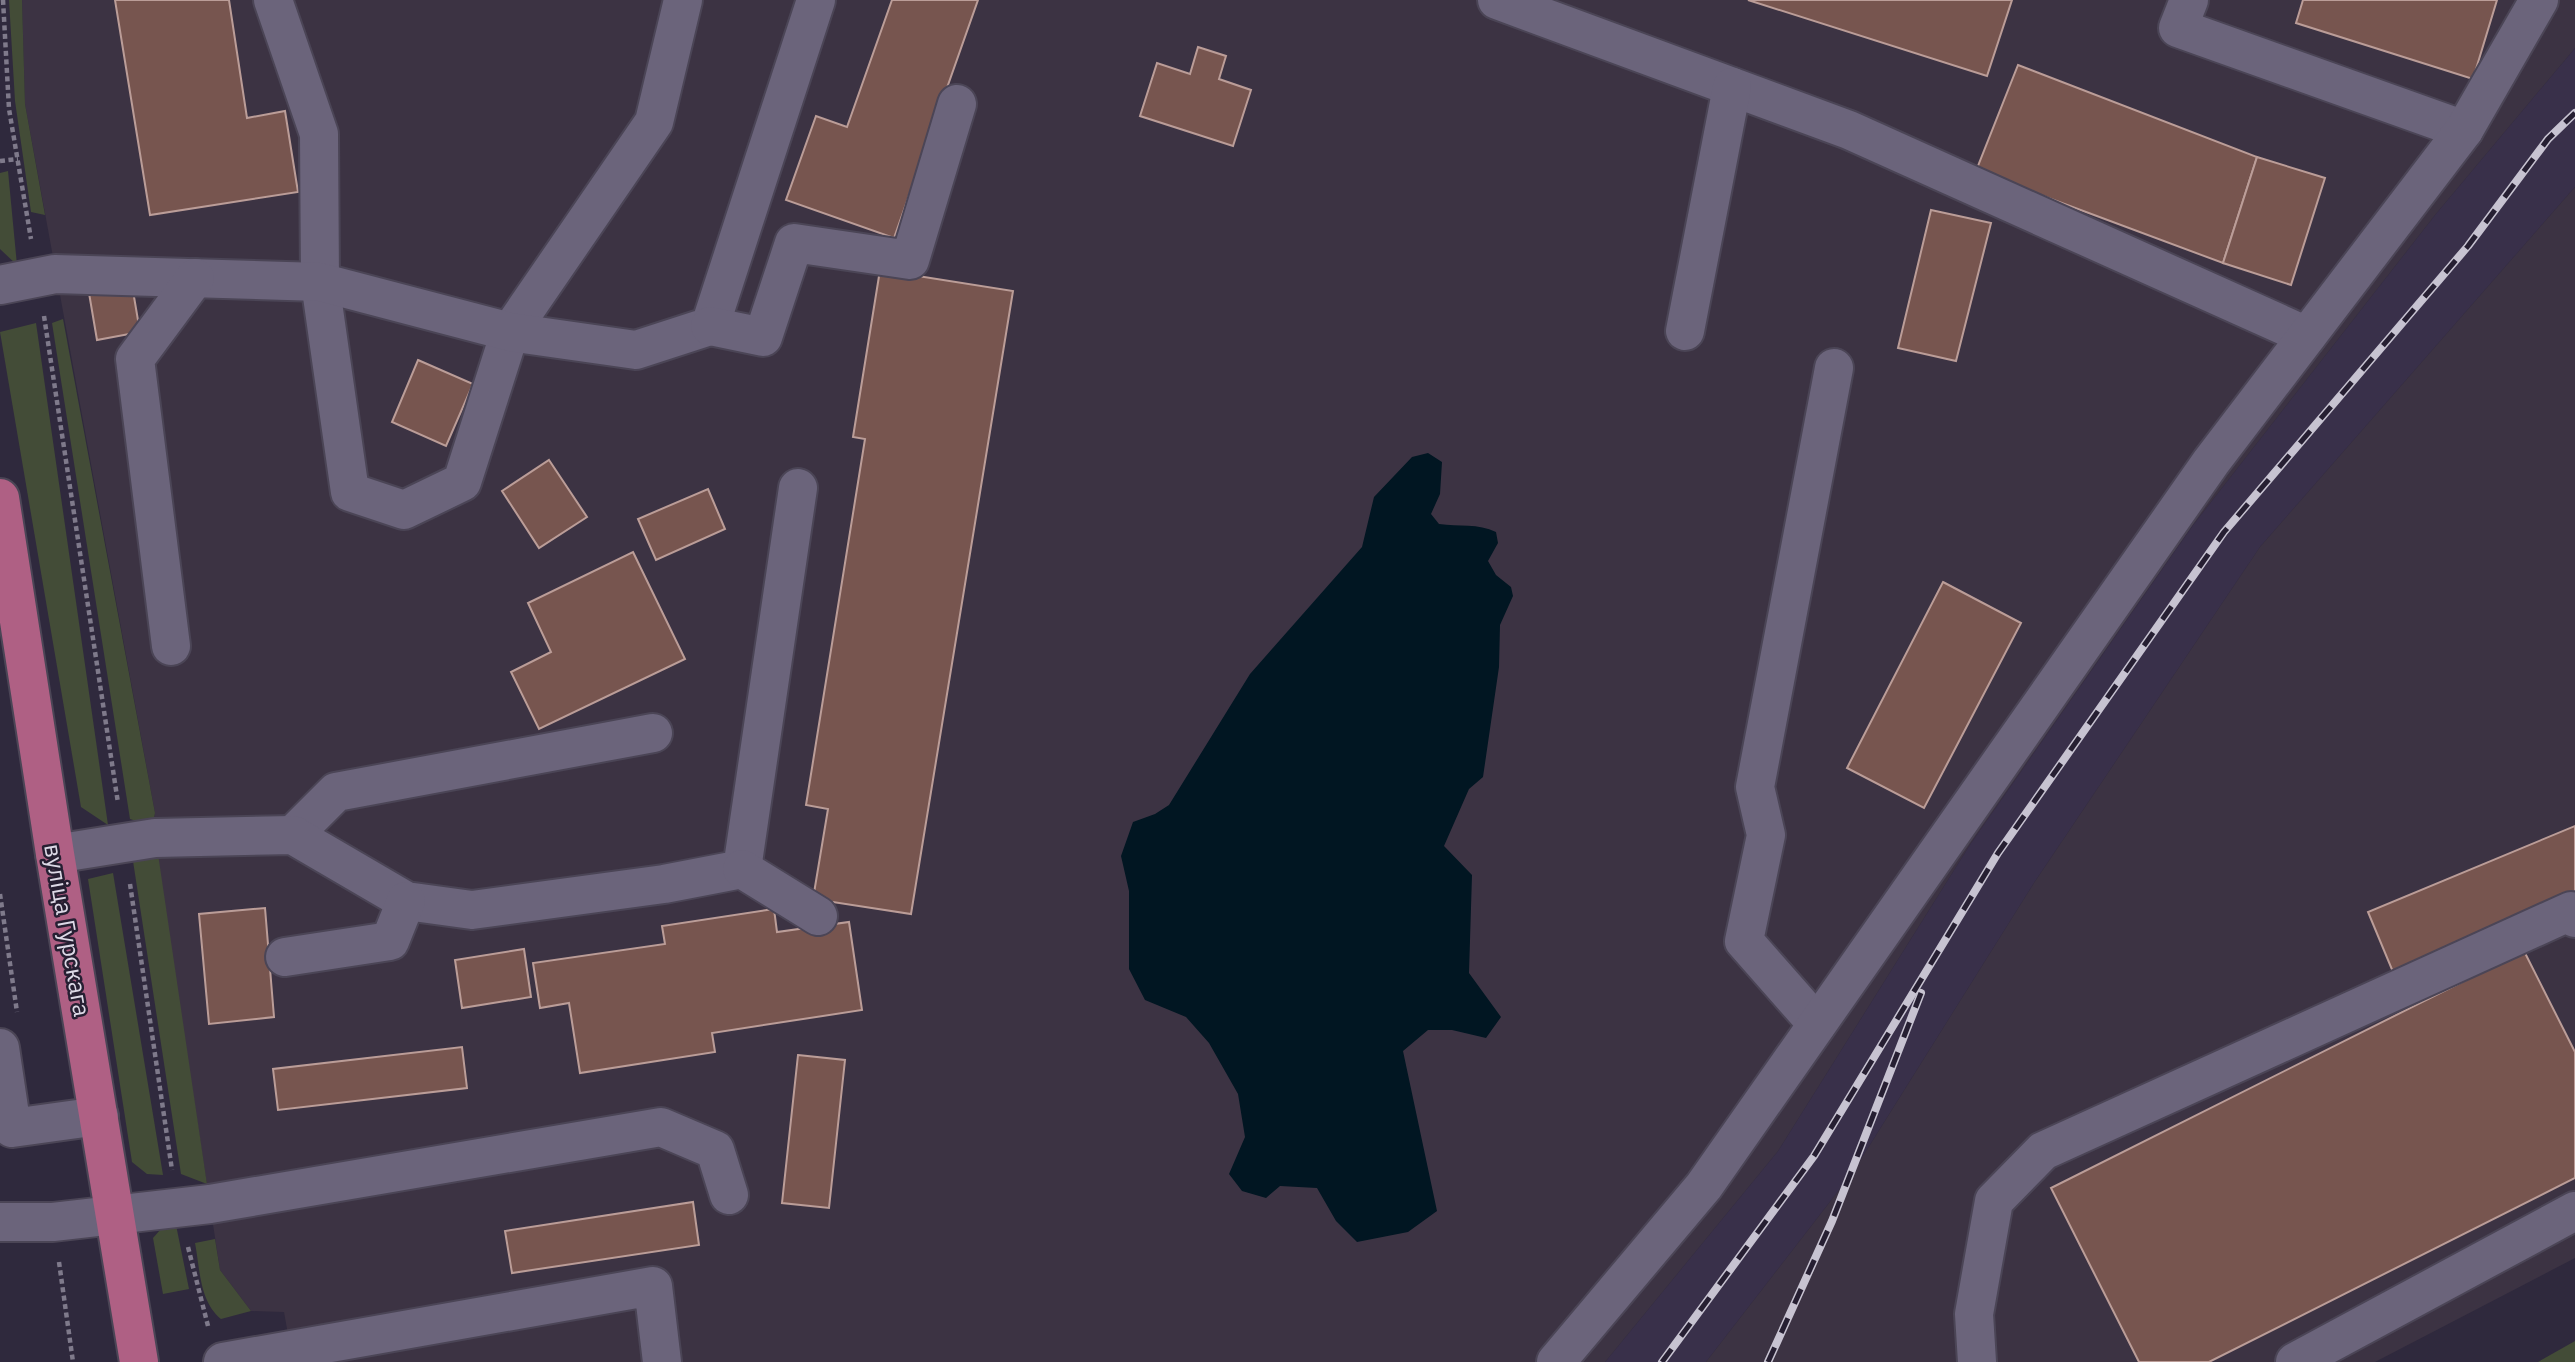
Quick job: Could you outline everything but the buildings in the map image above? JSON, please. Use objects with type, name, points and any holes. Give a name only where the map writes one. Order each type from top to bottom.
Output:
[{"type":"main road","name":"вуліца Гурскага","points":[[1,508],[139,1362]]},
{"type":"lane","points":[[273,0],[319,134],[320,282],[350,492],[404,510],[463,482],[510,332],[654,122],[683,0]]},
{"type":"lane","points":[[710,326],[816,0]]},
{"type":"lane","points":[[1497,0],[1849,130],[2307,336]]},
{"type":"lane","points":[[2189,0],[2178,28],[2464,130]]},
{"type":"lane","points":[[1556,1362],[1704,1186],[2211,462],[2464,130],[2539,0]]},
{"type":"lane","points":[[1685,331],[1732,87]]},
{"type":"lane","points":[[0,285],[55,274],[320,282],[510,332],[636,350],[710,326],[763,337],[794,243],[910,260],[957,104]]},
{"type":"lane","points":[[171,646],[135,359],[195,278]]},
{"type":"lane","points":[[1817,1024],[1744,941],[1766,835],[1755,787],[1834,368]]},
{"type":"lane","points":[[742,869],[798,488]]},
{"type":"lane","points":[[293,835],[336,792],[653,733]]},
{"type":"lane","points":[[55,854],[155,838],[293,835],[406,901],[472,910],[664,884],[742,869],[818,916]]},
{"type":"lane","points":[[285,957],[390,942],[406,901]]},
{"type":"lane","points":[[1977,1362],[1974,1314],[1994,1201],[2043,1151],[2574,913]]},
{"type":"lane","points":[[0,1048],[12,1128],[99,1116]]},
{"type":"lane","points":[[0,1222],[53,1222],[180,1209],[661,1127],[715,1150],[730,1195]]},
{"type":"lane","points":[[2295,1362],[2575,1211]]},
{"type":"lane","points":[[223,1362],[653,1286],[662,1362]]},
{"type":"path","points":[[3,0],[9,109],[38,277],[173,1173],[199,1296]]},
{"type":"path","points":[[0,161],[18,159]]},
{"type":"shaded area","points":[[22,0],[975,0],[969,25],[978,0],[2575,0],[2575,48],[2435,215],[2193,525],[1971,843],[1778,1151],[1605,1362],[293,1362],[284,1312],[251,1311],[220,1270],[152,826],[155,813],[25,104]]},
{"type":"shaded area","points":[[2575,48],[2575,187],[2260,547],[2034,883],[1853,1172],[1706,1362],[1605,1362],[1778,1151],[1971,843],[2193,525],[2435,215]]},
{"type":"shaded area","points":[[2575,187],[2575,1258],[2375,1362],[1706,1362],[1853,1172],[2034,883],[2260,547]]},
{"type":"green space","points":[[9,0],[22,0],[25,104],[45,215],[31,212],[15,101]]},
{"type":"green space","points":[[8,171],[17,265],[0,249],[0,173]]},
{"type":"green space","points":[[63,319],[155,813],[152,826],[130,819],[52,323]]},
{"type":"green space","points":[[36,323],[108,825],[81,807],[0,332]]},
{"type":"green space","points":[[158,854],[207,1184],[181,1174],[133,861]]},
{"type":"green space","points":[[113,873],[163,1175],[147,1174],[132,1162],[88,879]]},
{"type":"green space","points":[[176,1225],[189,1289],[163,1294],[153,1238],[161,1229]]},
{"type":"green space","points":[[215,1239],[220,1270],[251,1311],[221,1319],[208,1303],[195,1243]]},
{"type":"green space","points":[[2575,1341],[2575,1362],[2538,1362]]},
{"type":"water","points":[[1428,453],[1442,462],[1440,494],[1431,514],[1439,524],[1475,526],[1496,532],[1498,543],[1488,561],[1496,575],[1511,587],[1513,596],[1500,625],[1499,667],[1483,777],[1469,789],[1444,846],[1472,875],[1469,973],[1501,1017],[1486,1038],[1452,1030],[1428,1030],[1403,1051],[1437,1211],[1408,1232],[1357,1242],[1336,1221],[1317,1188],[1280,1186],[1266,1198],[1242,1191],[1229,1174],[1245,1137],[1238,1094],[1209,1043],[1186,1017],[1145,1000],[1129,969],[1129,891],[1121,856],[1133,822],[1155,814],[1169,805],[1250,674],[1362,547],[1374,497],[1412,457]]},
{"type":"railway","points":[[1662,1362],[1814,1156],[1998,853],[2224,532],[2468,246],[2548,139],[2575,113]]},
{"type":"railway","points":[[1768,1362],[1832,1221],[1921,993]]}]
